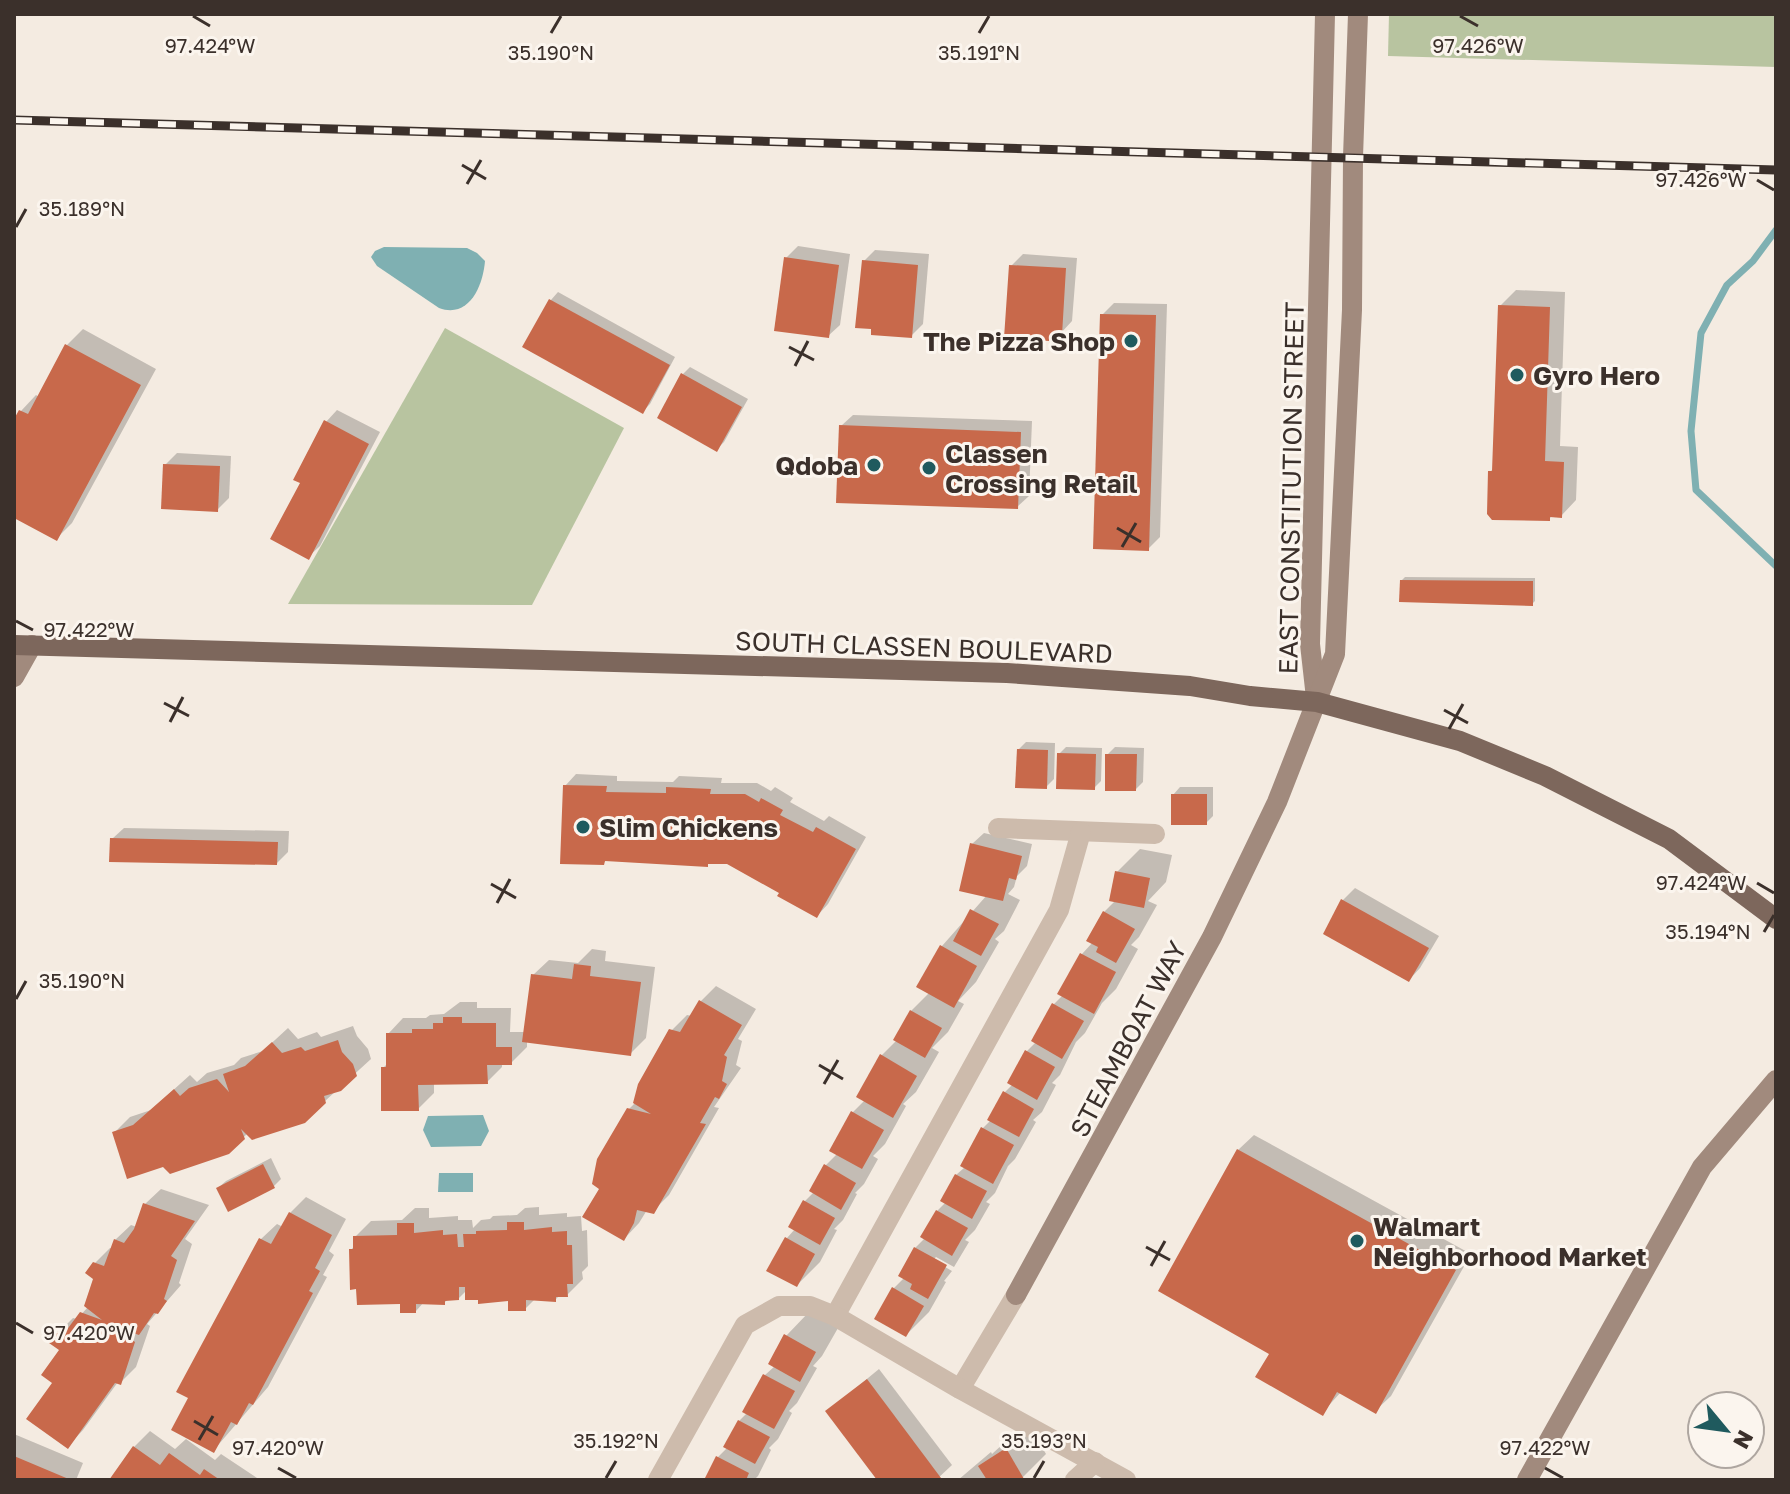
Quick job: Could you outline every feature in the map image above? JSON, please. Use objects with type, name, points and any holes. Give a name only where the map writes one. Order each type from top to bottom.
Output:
[{"type":"main road","name":"EAST CONSTITUTION STREET","points":[[1317,702],[1310,644],[1325,14]]},
{"type":"main road","name":"EAST CONSTITUTION STREET","points":[[1317,702],[1335,654],[1352,310],[1358,14]]},
{"type":"main road","name":"SOUTH CLASSEN BOULEVARD","points":[[23,645],[1007,673],[1190,686],[1317,702],[1460,741],[1545,776],[1669,839],[1776,919]]},
{"type":"main road","points":[[14,677],[23,645]]},
{"type":"main road","name":"STEAMBOAT WAY","points":[[1016,1295],[1212,937],[1277,802],[1317,702]]},
{"type":"main road","points":[[1527,1480],[1702,1167],[1776,1080]]},
{"type":"street","points":[[998,828],[1155,834]]},
{"type":"street","points":[[835,1316],[1059,910],[1081,832]]},
{"type":"street","name":"STEAMBOAT WAY","points":[[960,1389],[1016,1295]]},
{"type":"street","points":[[658,1480],[745,1325],[779,1306],[810,1306],[835,1316],[1126,1480]]},
{"type":"street","points":[[1075,1480],[1095,1462]]},
{"type":"green space","points":[[1389,14],[1776,14],[1776,67],[1388,56]]},
{"type":"green space","points":[[445,328],[624,428],[532,605],[288,604]]},
{"type":"water","points":[[384,247],[467,248],[485,261],[477,290],[459,309],[439,308],[377,266],[371,257]]},
{"type":"water","points":[[483,1115],[489,1131],[481,1146],[431,1147],[423,1130],[428,1116]]},
{"type":"water","points":[[439,1173],[473,1173],[473,1192],[438,1192]]},
{"type":"building","points":[[784,257],[839,265],[829,338],[774,331]]},
{"type":"building","points":[[862,260],[918,265],[912,338],[871,335],[871,329],[855,328]]},
{"type":"building","points":[[1009,265],[1066,268],[1062,335],[1050,334],[1049,341],[1004,338]]},
{"type":"building","points":[[549,299],[670,365],[643,414],[522,347]]},
{"type":"building","points":[[1498,305],[1550,307],[1545,461],[1564,462],[1562,518],[1550,517],[1550,521],[1492,520],[1487,514],[1488,471],[1492,471]]},
{"type":"building","points":[[1100,314],[1156,315],[1149,551],[1093,549]]},
{"type":"building","points":[[65,344],[141,385],[57,541],[14,518],[14,419],[19,410],[28,414]]},
{"type":"building","points":[[681,373],[742,407],[717,452],[657,418]]},
{"type":"building","points":[[324,420],[369,444],[309,560],[270,539],[300,483],[293,480]]},
{"type":"building","name":"Classen Crossing Retail","points":[[839,425],[1021,432],[1018,509],[836,503]]},
{"type":"building","points":[[163,464],[220,466],[218,512],[161,509]]},
{"type":"building","points":[[1400,580],[1533,581],[1533,606],[1399,602]]},
{"type":"building","points":[[1017,749],[1048,750],[1047,789],[1015,788]]},
{"type":"building","points":[[1057,753],[1096,754],[1095,790],[1056,789]]},
{"type":"building","points":[[1105,754],[1137,754],[1136,791],[1105,791]]},
{"type":"building","points":[[563,785],[607,786],[606,792],[666,793],[666,787],[711,789],[710,794],[745,794],[759,802],[761,798],[783,810],[780,815],[813,832],[816,827],[856,849],[817,918],[727,864],[708,864],[708,867],[605,861],[604,865],[560,864]]},
{"type":"building","points":[[1171,794],[1207,794],[1207,825],[1171,825]]},
{"type":"building","points":[[110,838],[278,842],[277,865],[109,862]]},
{"type":"building","points":[[970,843],[1022,856],[1016,880],[1009,878],[1003,901],[959,891]]},
{"type":"building","points":[[1115,871],[1150,878],[1144,908],[1109,901]]},
{"type":"building","points":[[1341,899],[1429,948],[1409,982],[1323,934]]},
{"type":"building","points":[[970,909],[999,924],[981,956],[953,941]]},
{"type":"building","points":[[1103,911],[1135,929],[1116,963],[1096,952],[1098,947],[1086,941]]},
{"type":"building","points":[[940,945],[977,966],[954,1008],[916,987]]},
{"type":"building","points":[[1080,953],[1116,972],[1094,1014],[1057,994]]},
{"type":"building","points":[[574,964],[591,966],[590,976],[641,982],[631,1056],[522,1042],[531,974],[572,979]]},
{"type":"building","points":[[699,1000],[742,1025],[724,1055],[727,1057],[722,1081],[727,1084],[719,1099],[715,1097],[700,1123],[706,1124],[654,1214],[637,1210],[624,1241],[582,1217],[599,1189],[592,1184],[597,1159],[627,1108],[651,1114],[633,1103],[638,1084],[669,1029],[680,1032]]},
{"type":"building","points":[[1052,1003],[1084,1021],[1062,1059],[1031,1041]]},
{"type":"building","points":[[910,1010],[942,1028],[925,1058],[893,1040]]},
{"type":"building","points":[[443,1017],[462,1017],[462,1023],[496,1023],[496,1047],[512,1047],[512,1065],[487,1065],[488,1084],[418,1085],[419,1111],[381,1111],[381,1067],[386,1067],[386,1033],[433,1029],[433,1023],[443,1023]]},
{"type":"building","points":[[338,1040],[357,1076],[341,1091],[324,1096],[326,1103],[305,1123],[252,1140],[241,1129],[245,1139],[229,1154],[170,1174],[163,1167],[127,1179],[112,1132],[133,1125],[174,1089],[180,1096],[189,1088],[217,1079],[229,1092],[223,1074],[245,1066],[272,1042],[282,1053],[301,1047],[305,1051]]},
{"type":"building","points":[[1025,1050],[1055,1067],[1037,1100],[1007,1083]]},
{"type":"building","points":[[880,1054],[917,1076],[893,1118],[856,1097]]},
{"type":"building","points":[[1003,1091],[1034,1109],[1019,1137],[987,1120]]},
{"type":"building","points":[[851,1111],[884,1130],[862,1169],[829,1151]]},
{"type":"building","points":[[981,1127],[1014,1145],[993,1184],[960,1166]]},
{"type":"building","points":[[1237,1149],[1456,1270],[1376,1414],[1337,1392],[1323,1416],[1255,1377],[1269,1354],[1158,1291]]},
{"type":"building","points":[[263,1164],[275,1188],[228,1212],[216,1188]]},
{"type":"building","points":[[824,1164],[856,1183],[841,1210],[809,1191]]},
{"type":"building","points":[[955,1174],[987,1191],[972,1219],[940,1201]]},
{"type":"building","points":[[803,1200],[835,1218],[820,1245],[788,1227]]},
{"type":"building","points":[[143,1203],[195,1221],[171,1256],[177,1260],[164,1299],[167,1301],[158,1314],[154,1313],[139,1335],[115,1327],[135,1342],[121,1385],[115,1383],[68,1449],[26,1419],[52,1383],[41,1375],[59,1350],[49,1343],[56,1333],[63,1335],[80,1312],[102,1320],[84,1306],[93,1279],[85,1273],[93,1262],[104,1266],[114,1239],[124,1243],[134,1229]]},
{"type":"building","points":[[936,1210],[968,1228],[952,1256],[920,1237]]},
{"type":"building","points":[[289,1212],[332,1235],[315,1268],[320,1271],[309,1291],[313,1293],[253,1405],[249,1403],[237,1425],[231,1422],[214,1453],[171,1430],[188,1398],[176,1392],[259,1238],[271,1244]]},
{"type":"building","points":[[507,1222],[524,1222],[524,1230],[552,1227],[552,1232],[567,1231],[567,1245],[572,1245],[573,1284],[567,1284],[568,1297],[556,1297],[556,1302],[526,1300],[526,1311],[508,1311],[508,1301],[478,1304],[478,1300],[465,1300],[465,1287],[459,1287],[459,1300],[445,1301],[445,1305],[416,1304],[416,1313],[400,1313],[400,1304],[357,1305],[356,1289],[350,1290],[349,1249],[353,1249],[353,1236],[397,1235],[397,1223],[414,1223],[414,1233],[443,1230],[443,1235],[457,1234],[458,1247],[464,1247],[463,1234],[507,1230]]},
{"type":"building","points":[[785,1237],[815,1254],[797,1287],[766,1271]]},
{"type":"building","points":[[914,1247],[947,1265],[928,1299],[910,1289],[912,1284],[898,1276]]},
{"type":"building","points":[[892,1287],[924,1306],[906,1337],[874,1319]]},
{"type":"building","points":[[784,1334],[816,1352],[800,1382],[768,1364]]},
{"type":"building","points":[[763,1374],[795,1391],[774,1429],[742,1412]]},
{"type":"building","points":[[867,1379],[941,1478],[939,1480],[877,1480],[825,1411]]},
{"type":"building","points":[[738,1420],[770,1437],[755,1464],[723,1447]]},
{"type":"building","points":[[133,1446],[160,1465],[169,1453],[200,1475],[204,1469],[220,1480],[109,1480]]},
{"type":"building","points":[[1006,1448],[1024,1479],[987,1480],[978,1466]]},
{"type":"building","points":[[14,1456],[71,1480],[14,1480]]},
{"type":"building","points":[[716,1456],[749,1473],[746,1480],[704,1480]]},
{"type":"waterway","points":[[1776,230],[1753,261],[1727,285],[1701,333],[1691,431],[1696,490],[1776,566]]},
{"type":"railway","points":[[14,120],[1776,170]]},
{"type":"place","name":"The Pizza Shop","points":[[1131,341]]},
{"type":"place","name":"Gyro Hero","points":[[1517,375]]},
{"type":"place","name":"Qdoba","points":[[874,465]]},
{"type":"place","name":"Classen Crossing Retail","points":[[929,468]]},
{"type":"place","name":"Slim Chickens","points":[[583,827]]},
{"type":"place","name":"Walmart Neighborhood Market","points":[[1357,1241]]}]
